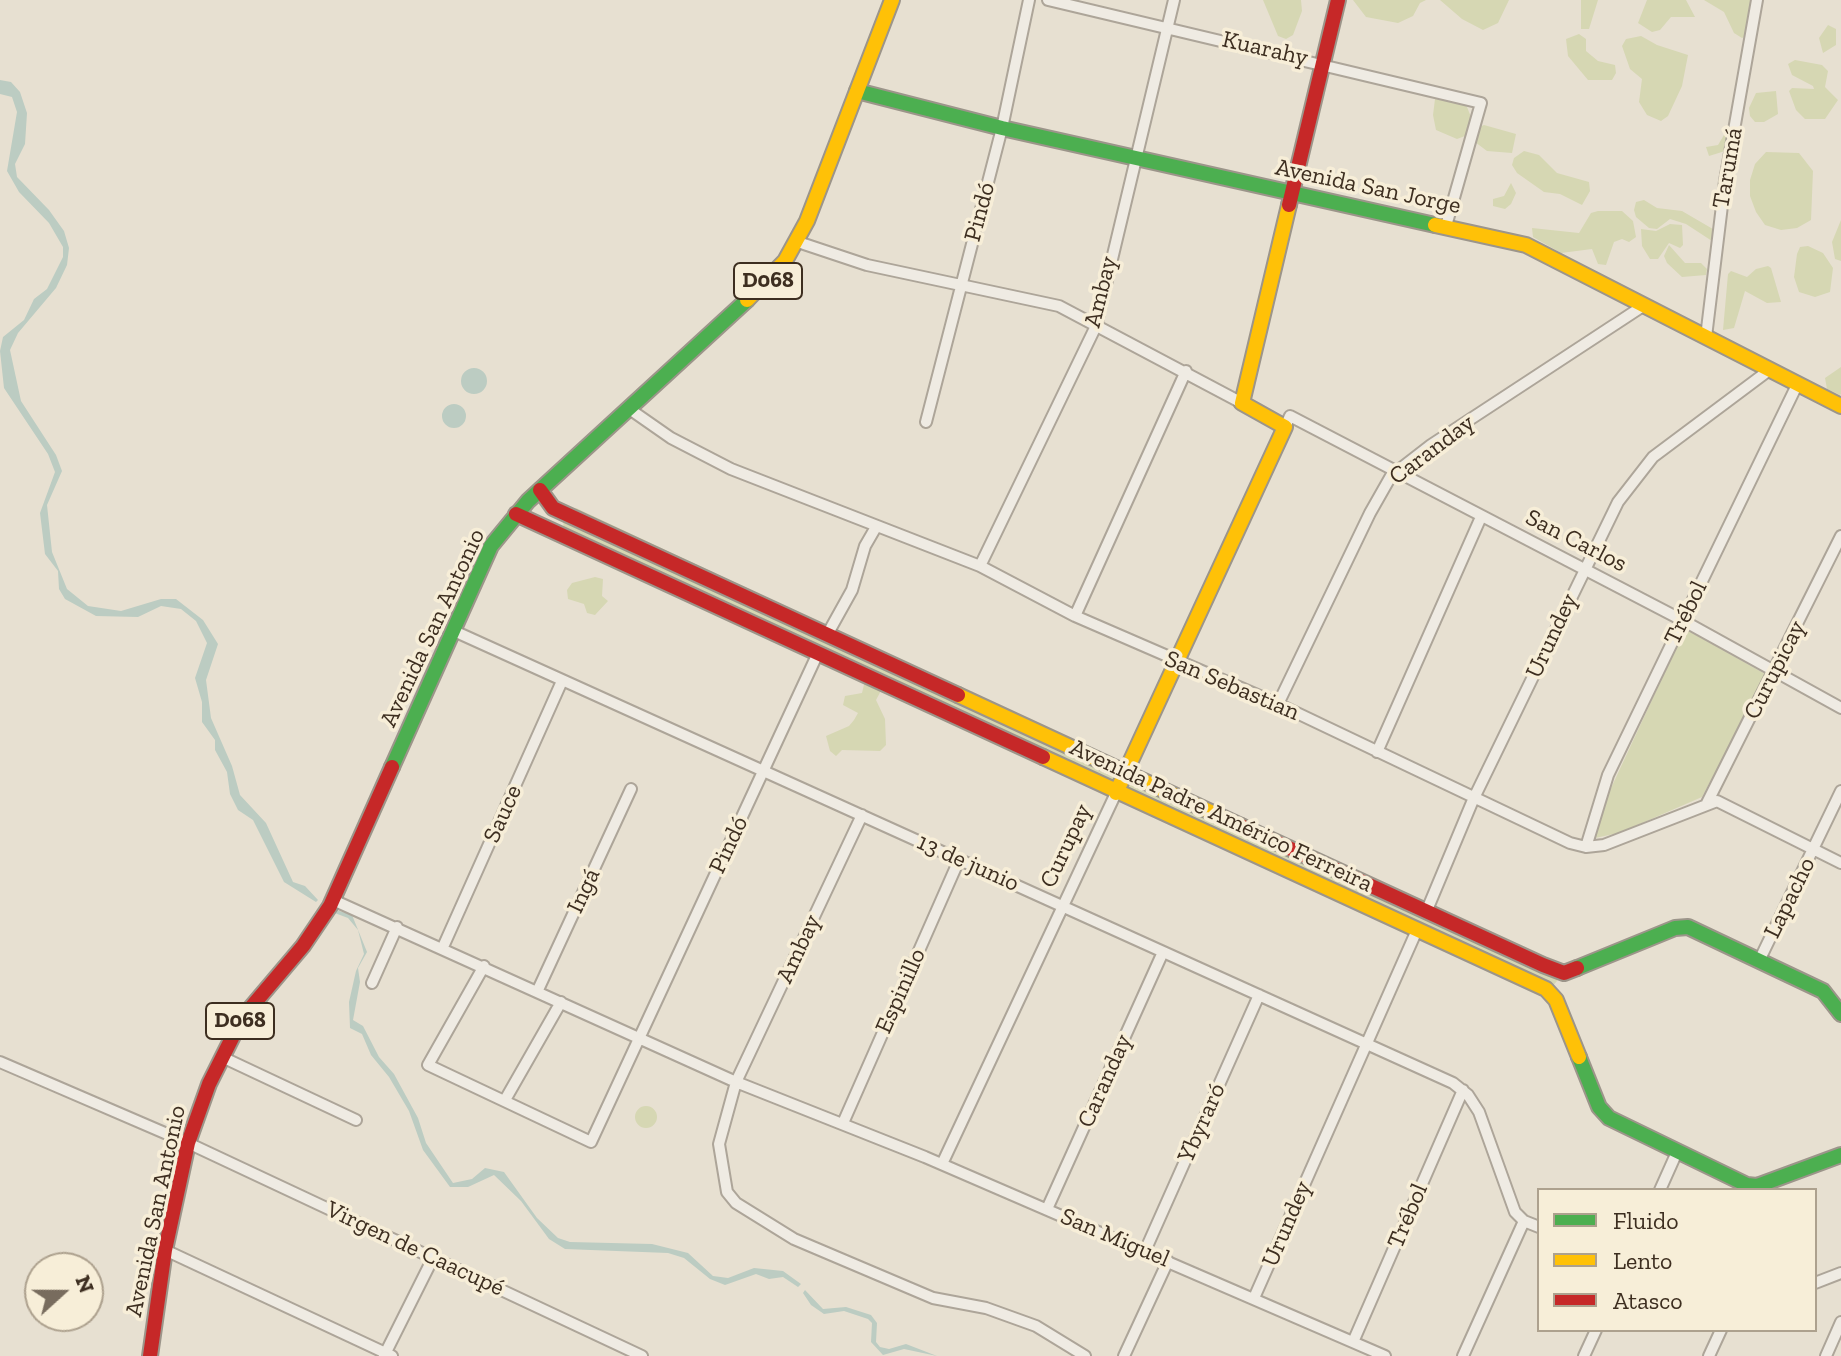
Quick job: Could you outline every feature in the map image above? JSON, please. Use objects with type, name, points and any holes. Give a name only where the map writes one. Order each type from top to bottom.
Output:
[{"type":"street","name":"Avenida San Antonio","points":[[150,1356],[165,1250],[196,1115],[222,1057],[259,994],[303,946],[329,908],[491,546],[540,490],[770,279],[798,242],[892,0]]},
{"type":"street","name":"Pindó","points":[[926,422],[1002,128],[1029,0]]},
{"type":"street","name":"Kuarahy","points":[[1048,0],[1322,62],[1481,103],[1446,226]]},
{"type":"street","name":"Ambay","points":[[980,566],[1096,326],[1174,0]]},
{"type":"street","points":[[1242,403],[1338,0]]},
{"type":"street","name":"Tarumá","points":[[1706,337],[1725,181],[1757,0]]},
{"type":"street","name":"Avenida San Jorge","points":[[857,91],[1002,128],[1526,245],[1841,406]]},
{"type":"street","name":"San Carlos","points":[[798,242],[867,265],[1059,306],[1242,403],[1395,473],[1682,620],[1841,708]]},
{"type":"street","name":"Caranday","points":[[1278,704],[1384,484],[1438,440],[1643,306]]},
{"type":"street","points":[[1075,616],[1186,371]]},
{"type":"street","name":"Urundey","points":[[1427,910],[1473,800],[1618,502],[1643,468],[1768,371]]},
{"type":"street","name":"Trébol","points":[[1586,847],[1608,775],[1797,385]]},
{"type":"street","name":"San Sebastian","points":[[628,408],[671,438],[731,469],[980,566],[1075,616],[1177,663],[1278,704],[1473,800],[1570,843],[1586,847]]},
{"type":"street","name":"Curupay","points":[[942,1164],[1287,422]]},
{"type":"street","name":"Avenida Padre Américo Ferreira","points":[[540,490],[553,508],[1564,973]]},
{"type":"street","points":[[542,523],[553,508]]},
{"type":"street","name":"Avenida Padre Américo Ferreira","points":[[516,514],[542,523],[1116,793],[1546,989],[1556,1000]]},
{"type":"street","points":[[1377,752],[1481,517]]},
{"type":"street","points":[[827,635],[852,590],[865,546],[876,527]]},
{"type":"street","name":"Curupicay","points":[[1707,803],[1841,536]]},
{"type":"street","name":"13 de junio","points":[[454,631],[1063,905],[1463,1090]]},
{"type":"street","name":"Pindó","points":[[505,1100],[591,1142],[818,653]]},
{"type":"street","name":"Sauce","points":[[443,947],[562,681]]},
{"type":"street","name":"Ingá","points":[[537,992],[631,789]]},
{"type":"street","name":"Lapacho","points":[[1759,961],[1841,791]]},
{"type":"street","points":[[1586,847],[1622,840],[1707,803],[1728,805],[1841,863]]},
{"type":"street","name":"Ambay","points":[[862,815],[736,1082],[719,1144],[722,1179],[736,1203],[794,1239],[933,1298],[986,1308],[1036,1326],[1085,1356]]},
{"type":"street","name":"Espinillo","points":[[843,1123],[959,860]]},
{"type":"street","name":"San Miguel","points":[[329,908],[397,927],[736,1082],[942,1164],[1385,1356]]},
{"type":"street","points":[[1841,1014],[1823,991],[1682,926],[1564,973],[1556,984],[1556,1000],[1599,1107],[1609,1118],[1747,1185],[1757,1186],[1841,1155]]},
{"type":"street","points":[[372,983],[397,927]]},
{"type":"street","name":"Urundey","points":[[1254,1298],[1417,930]]},
{"type":"street","name":"Caranday","points":[[1047,1209],[1163,952]]},
{"type":"street","points":[[484,966],[428,1065],[505,1100],[561,1002]]},
{"type":"street","name":"Ybyraró","points":[[1145,1251],[1259,995]]},
{"type":"street","points":[[222,1057],[356,1120]]},
{"type":"street","name":"Virgen de Caacupé","points":[[0,1062],[188,1143],[642,1356]]},
{"type":"street","points":[[1463,1090],[1479,1112],[1510,1203],[1524,1221],[1537,1226]]},
{"type":"street","name":"Trébol","points":[[1353,1342],[1463,1090]]},
{"type":"street","points":[[1661,1188],[1677,1152]]},
{"type":"street","points":[[1463,1356],[1524,1221]]},
{"type":"street","points":[[165,1250],[387,1355],[433,1258]]},
{"type":"street","points":[[1124,1356],[1168,1261]]},
{"type":"street","points":[[1817,1282],[1841,1273]]},
{"type":"street","points":[[1826,1356],[1841,1322]]},
{"type":"street","points":[[1584,1356],[1595,1332]]},
{"type":"street","points":[[1709,1356],[1720,1332]]},
{"type":"green space","points":[[1263,0],[1301,0],[1302,11],[1293,35],[1286,39],[1278,36]]},
{"type":"green space","points":[[1353,0],[1426,0],[1420,3],[1413,16],[1398,23],[1366,17]]},
{"type":"green space","points":[[1440,0],[1509,0],[1498,23],[1483,30],[1462,19]]},
{"type":"green space","points":[[1581,0],[1598,0],[1589,29],[1581,29]]},
{"type":"green space","points":[[1647,0],[1686,0],[1695,17],[1671,17],[1660,30],[1652,32],[1638,23]]},
{"type":"green space","points":[[1704,0],[1755,0],[1749,35],[1742,38],[1734,33],[1724,12]]},
{"type":"green space","points":[[1828,25],[1836,29],[1836,45],[1823,53],[1819,38]]},
{"type":"green space","points":[[1579,34],[1586,39],[1586,51],[1598,61],[1615,65],[1616,73],[1612,80],[1588,80],[1568,56],[1566,39]]},
{"type":"green space","points":[[1641,36],[1688,55],[1682,86],[1668,116],[1661,121],[1647,115],[1639,102],[1642,79],[1630,69],[1622,46],[1626,39]]},
{"type":"green space","points":[[1795,60],[1822,65],[1828,71],[1825,87],[1838,100],[1825,119],[1805,119],[1796,110],[1789,91],[1792,88],[1814,89],[1792,75],[1788,64]]},
{"type":"green space","points":[[1776,91],[1778,114],[1764,122],[1755,122],[1749,108],[1756,93]]},
{"type":"green space","points":[[1435,99],[1461,101],[1467,107],[1473,122],[1465,136],[1457,139],[1436,130],[1433,115]]},
{"type":"green space","points":[[1484,125],[1516,134],[1512,153],[1487,151],[1471,139],[1477,128]]},
{"type":"green space","points":[[1724,135],[1738,141],[1738,147],[1709,156],[1706,147],[1718,145]]},
{"type":"green space","points":[[1524,151],[1539,155],[1557,173],[1589,182],[1590,191],[1582,205],[1560,194],[1544,192],[1517,173],[1512,165],[1514,158]]},
{"type":"green space","points":[[1766,152],[1799,153],[1813,171],[1811,220],[1797,228],[1781,230],[1765,225],[1756,212],[1750,196],[1750,180],[1755,164]]},
{"type":"green space","points":[[1511,183],[1516,193],[1511,204],[1505,209],[1493,206],[1493,199],[1504,196]]},
{"type":"green space","points":[[1644,200],[1657,208],[1682,211],[1718,232],[1712,241],[1686,224],[1670,219],[1657,229],[1649,228],[1636,217],[1634,210],[1636,202]]},
{"type":"green space","points":[[1622,211],[1633,221],[1636,237],[1629,242],[1622,239],[1614,242],[1606,265],[1598,264],[1592,249],[1561,253],[1533,237],[1532,228],[1579,233],[1591,213]]},
{"type":"green space","points":[[1841,220],[1841,261],[1835,259],[1832,242]]},
{"type":"green space","points":[[1670,224],[1682,225],[1683,245],[1680,248],[1669,243],[1658,259],[1650,259],[1642,246],[1641,229],[1656,231]]},
{"type":"green space","points":[[1669,245],[1685,263],[1701,263],[1707,269],[1706,275],[1682,277],[1664,256]]},
{"type":"green space","points":[[1808,246],[1823,253],[1833,268],[1830,292],[1815,297],[1799,292],[1794,277],[1800,247]]},
{"type":"green space","points":[[1768,266],[1781,302],[1767,303],[1745,291],[1734,328],[1723,330],[1728,274],[1731,271],[1747,277],[1756,269]]},
{"type":"green space","points":[[1841,367],[1840,395],[1827,389],[1825,378]]},
{"type":"green space","points":[[576,508],[1118,762],[1121,769],[1113,784],[883,687],[876,700],[885,719],[886,745],[880,751],[842,750],[836,756],[830,751],[826,736],[849,726],[854,720],[858,713],[843,705],[845,696],[862,693],[866,676],[563,529],[564,515]]},
{"type":"green space","points":[[595,577],[603,579],[602,596],[608,601],[595,615],[587,613],[584,604],[568,599],[567,590],[572,583]]},
{"type":"green space","points":[[1685,629],[1767,675],[1702,797],[1619,833],[1595,838],[1605,801]]},
{"type":"green space","points":[[1122,778],[1559,977],[1551,988],[1123,791]]},
{"type":"green space","points":[[646,1106],[654,1109],[657,1117],[654,1125],[646,1128],[638,1125],[635,1117],[638,1109]]},
{"type":"shaded area","points":[[0,80],[11,82],[20,92],[27,113],[25,144],[15,164],[17,177],[49,210],[64,231],[69,248],[67,265],[56,288],[18,333],[10,350],[21,401],[56,455],[62,471],[47,505],[52,552],[67,589],[88,606],[121,611],[161,599],[176,599],[203,620],[218,644],[206,680],[211,718],[232,766],[240,795],[266,823],[293,882],[305,886],[318,900],[316,902],[284,882],[253,820],[238,810],[230,794],[227,772],[215,750],[215,740],[202,722],[202,702],[195,678],[207,643],[196,621],[181,609],[161,606],[138,617],[96,616],[65,599],[59,589],[58,571],[45,554],[40,513],[55,472],[48,454],[4,388],[0,351],[3,337],[24,320],[34,299],[47,289],[63,257],[63,247],[49,223],[19,192],[7,171],[17,112],[12,97],[0,94]]},
{"type":"shaded area","points":[[474,368],[483,372],[487,381],[483,390],[474,394],[465,390],[461,381],[465,372]]},
{"type":"shaded area","points":[[454,404],[465,411],[466,416],[459,427],[454,428],[443,421],[442,416],[449,405]]},
{"type":"shaded area","points":[[333,909],[352,915],[367,952],[358,968],[360,982],[353,1020],[363,1026],[379,1057],[394,1074],[418,1118],[426,1143],[453,1183],[472,1179],[485,1168],[504,1172],[537,1218],[558,1238],[570,1242],[652,1244],[688,1253],[713,1276],[728,1278],[754,1268],[783,1271],[801,1284],[798,1287],[783,1277],[769,1279],[756,1274],[725,1285],[710,1279],[684,1258],[668,1253],[565,1249],[549,1239],[521,1201],[494,1175],[468,1187],[450,1187],[423,1150],[409,1111],[389,1077],[371,1055],[362,1034],[350,1028],[349,1002],[356,971],[364,954],[358,930],[348,918],[332,912]]},
{"type":"shaded area","points":[[805,1290],[823,1309],[846,1307],[871,1315],[877,1323],[876,1342],[880,1347],[889,1349],[906,1344],[937,1356],[904,1349],[883,1355],[871,1342],[872,1323],[868,1319],[844,1311],[824,1314],[811,1305],[803,1293]]},
{"type":"traffic: fast","points":[[857,91],[1002,128],[1435,225]]},
{"type":"traffic: fast","points":[[392,767],[491,546],[528,501],[747,300]]},
{"type":"traffic: fast","points":[[1577,968],[1675,928],[1688,927],[1823,991],[1841,1014]]},
{"type":"traffic: fast","points":[[1579,1057],[1599,1107],[1609,1118],[1747,1185],[1757,1186],[1841,1155]]},
{"type":"traffic: slow","points":[[747,300],[785,261],[807,221],[892,0]]},
{"type":"traffic: slow","points":[[1116,793],[1285,427],[1242,403],[1289,205]]},
{"type":"traffic: slow","points":[[1435,225],[1526,245],[1841,406]]},
{"type":"traffic: slow","points":[[958,695],[1241,826]]},
{"type":"traffic: slow","points":[[1043,757],[1546,989],[1556,1000],[1579,1057]]},
{"type":"traffic: jam","points":[[1289,205],[1338,0]]},
{"type":"traffic: jam","points":[[540,490],[553,508],[958,695]]},
{"type":"traffic: jam","points":[[516,514],[1043,757]]},
{"type":"traffic: jam","points":[[150,1356],[165,1250],[188,1143],[209,1084],[242,1018],[303,946],[330,906],[392,767]]},
{"type":"traffic: jam","points":[[1241,826],[1543,965],[1564,973],[1577,968]]}]
